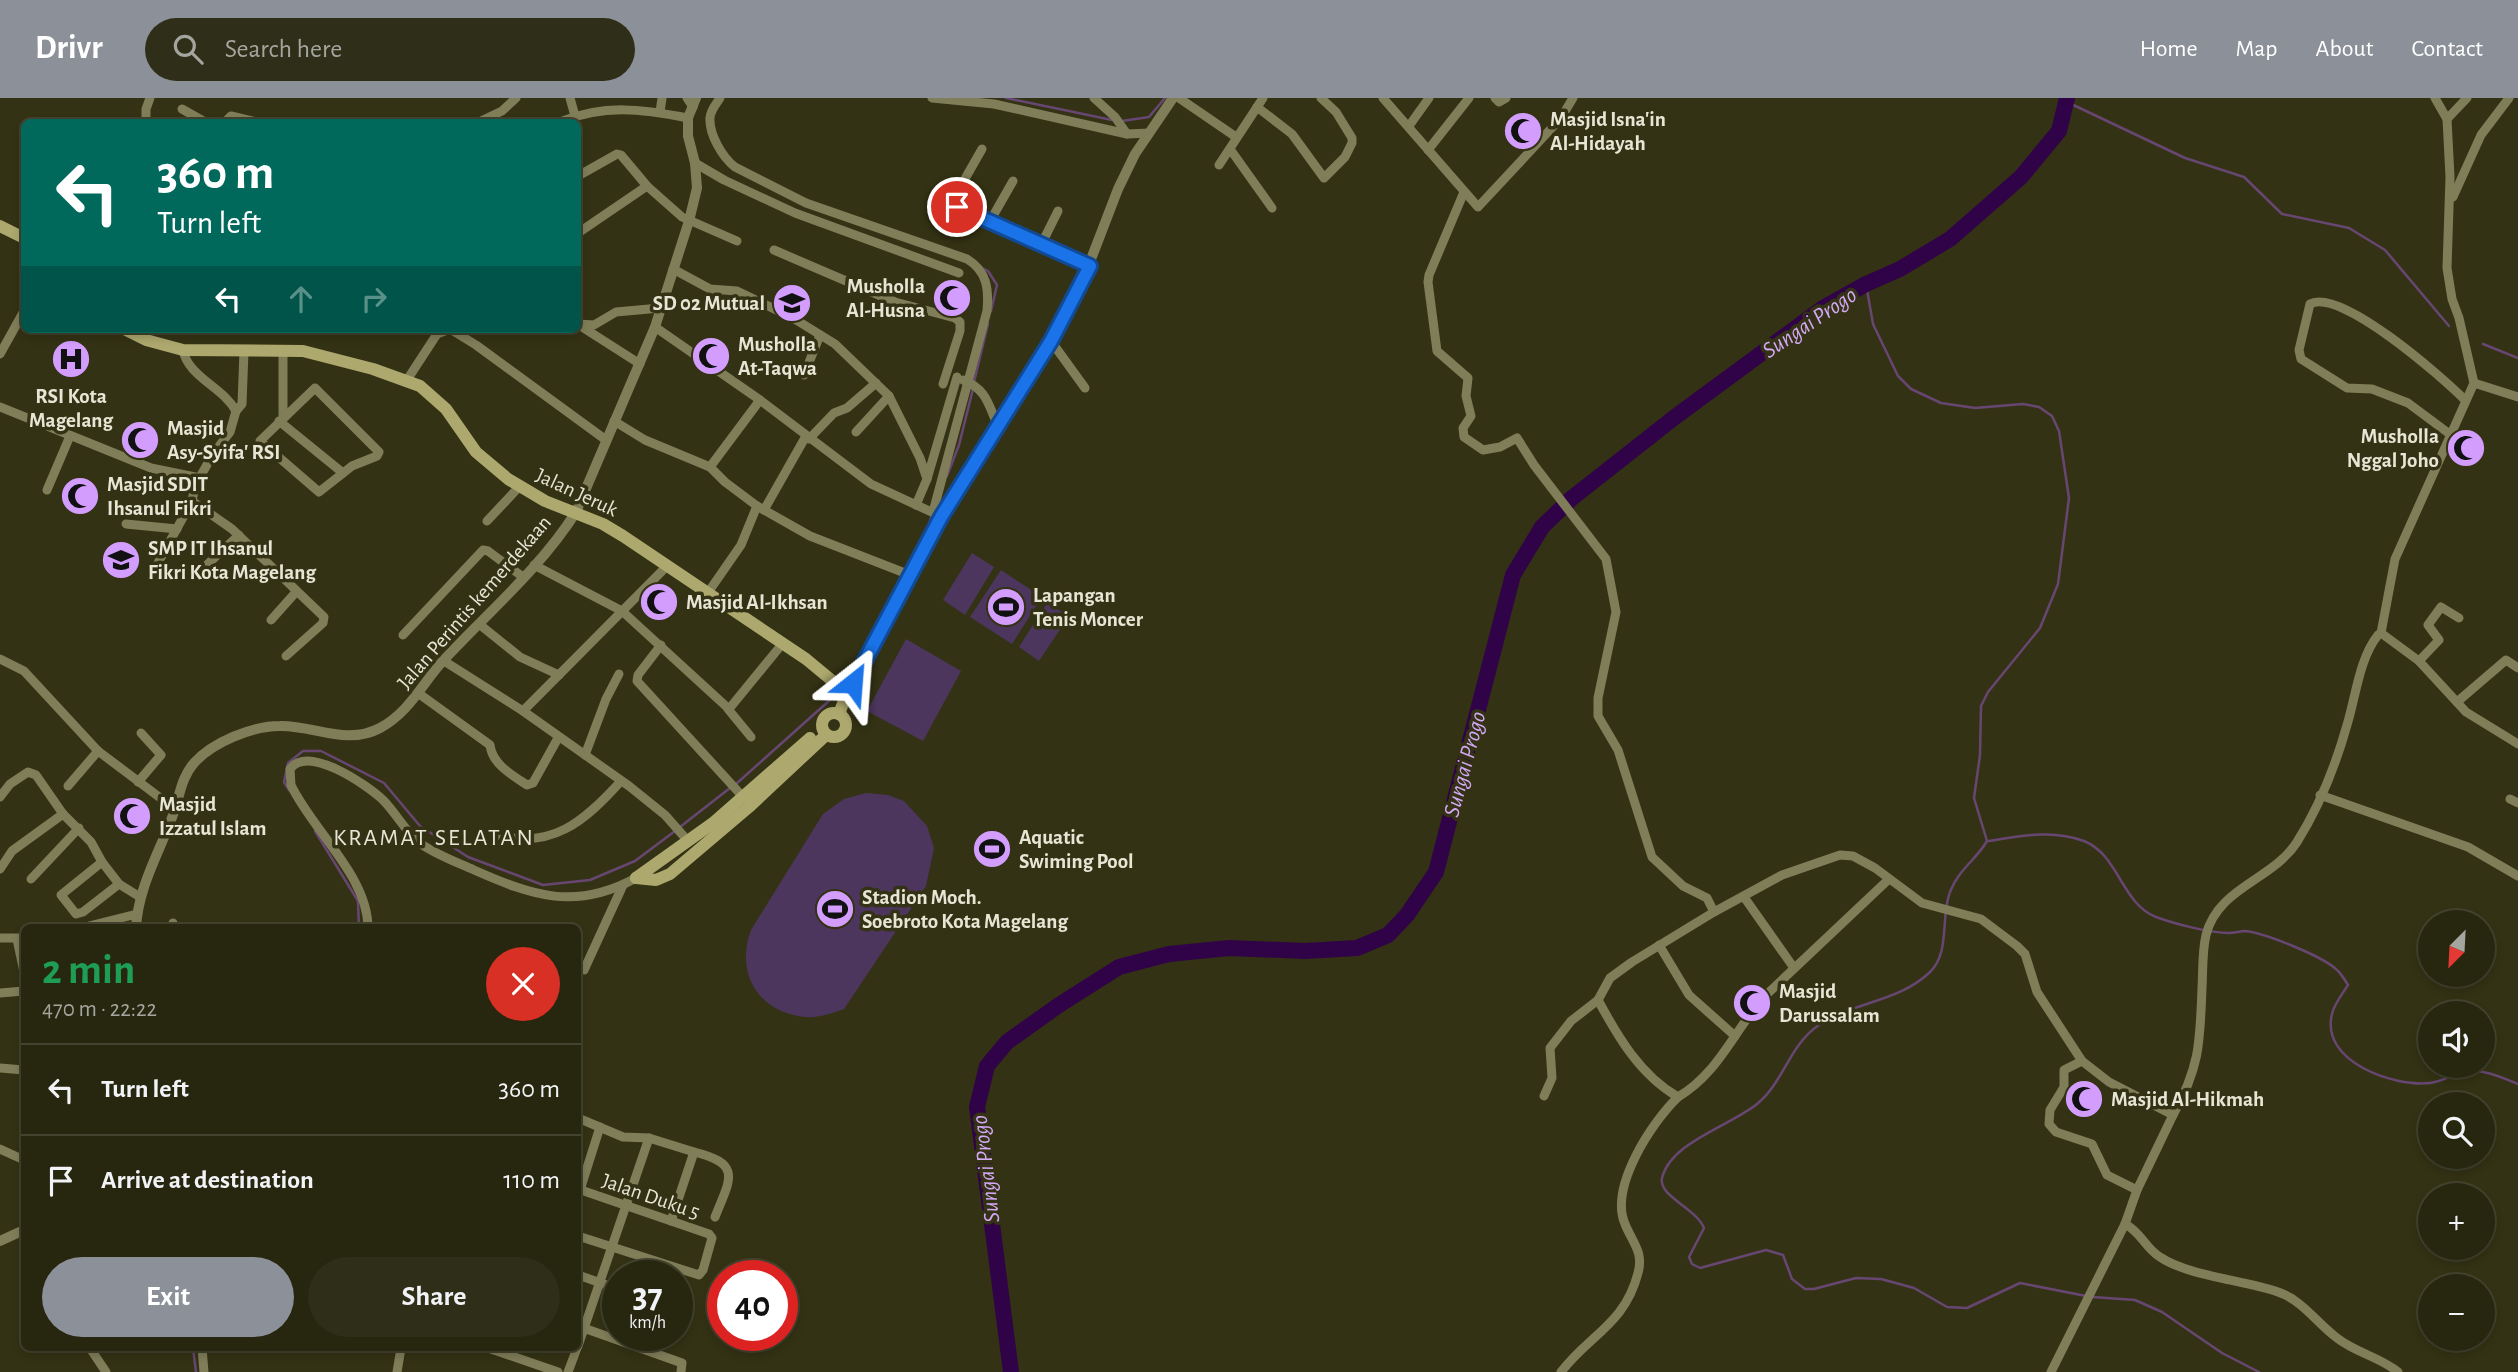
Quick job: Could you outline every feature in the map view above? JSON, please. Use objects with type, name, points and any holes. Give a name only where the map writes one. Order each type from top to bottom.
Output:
[{"type":"main road","points":[[0,226],[21,233]]},
{"type":"main road","name":"Jalan Jeruk","points":[[132,333],[146,340],[183,350],[303,351],[407,380],[434,396],[476,452],[519,487],[613,530],[783,643],[844,690]]},
{"type":"main road","points":[[839,714],[844,690]]},
{"type":"main road","points":[[636,878],[656,880],[670,874],[740,803],[824,731],[825,716],[830,713],[839,714],[845,722],[845,730],[837,737],[824,731]]},
{"type":"main road","points":[[636,878],[681,833],[740,803]]},
{"type":"street","points":[[146,119],[150,98]]},
{"type":"street","points":[[486,119],[502,111],[516,98]]},
{"type":"street","points":[[570,98],[575,116]]},
{"type":"street","points":[[660,112],[662,98]]},
{"type":"street","points":[[720,98],[710,118],[715,137],[727,160],[751,177],[806,203],[957,255],[976,265],[982,272],[988,295],[987,311],[959,378],[927,479]]},
{"type":"street","points":[[932,98],[994,104],[1127,134],[1149,133]]},
{"type":"street","points":[[1094,98],[1115,117],[1127,134]]},
{"type":"street","points":[[928,510],[997,424],[1051,341],[1090,266],[1113,199],[1135,154],[1173,98]]},
{"type":"street","points":[[1179,98],[1236,137]]},
{"type":"street","points":[[1219,165],[1263,98]]},
{"type":"street","points":[[1257,107],[1292,134],[1324,178],[1345,158],[1352,144],[1336,112],[1321,98]]},
{"type":"street","points":[[1383,98],[1478,207],[1561,118],[1573,98]]},
{"type":"street","points":[[1409,126],[1429,98]]},
{"type":"street","points":[[1428,150],[1469,98]]},
{"type":"street","points":[[1495,98],[1499,102],[1506,98]]},
{"type":"street","points":[[2051,1372],[2125,1224],[2137,1190],[2196,1067],[2204,949],[2212,919],[2229,898],[2287,856],[2309,821],[2346,730],[2355,690],[2375,638],[2381,633],[2395,559],[2474,383],[2449,287],[2447,215],[2450,177],[2447,119],[2435,98]]},
{"type":"street","points":[[2447,119],[2467,98]]},
{"type":"street","points":[[2447,215],[2456,186],[2481,135],[2509,98]]},
{"type":"street","points":[[568,119],[584,112],[624,108],[660,112],[691,105]]},
{"type":"street","name":"Jalan Perintis kemerdekaan","points":[[136,924],[141,897],[175,809],[183,779],[194,762],[218,745],[254,730],[280,726],[324,734],[365,733],[379,729],[404,712],[444,661],[534,565],[576,512],[655,327],[689,221],[697,188],[695,163],[688,136],[691,105]]},
{"type":"street","points":[[182,109],[200,119]]},
{"type":"street","points":[[982,149],[953,203],[989,223],[1090,266]]},
{"type":"street","points":[[1230,149],[1272,208]]},
{"type":"street","points":[[581,174],[617,154],[621,155],[647,186],[689,221],[737,241]]},
{"type":"street","points":[[695,163],[724,180],[795,213],[959,274]]},
{"type":"street","points":[[989,223],[1013,181]]},
{"type":"street","points":[[581,231],[647,186]]},
{"type":"street","points":[[1464,192],[1429,275],[1437,351],[1468,378],[1466,396],[1471,416],[1463,428],[1464,437],[1483,450],[1500,447],[1517,438],[1534,465],[1606,559],[1616,612],[1598,698],[1598,716],[1618,750],[1652,857],[1683,886],[1707,898],[1714,912]]},
{"type":"street","points":[[1041,245],[1058,211]]},
{"type":"street","points":[[774,250],[895,302],[955,318],[960,322],[959,378],[928,510],[906,573],[844,690]]},
{"type":"street","points":[[673,269],[710,289],[737,291],[793,318],[835,344],[889,396],[920,458],[927,479],[928,510]]},
{"type":"street","points":[[2451,435],[2408,403],[2381,392],[2347,388],[2301,359],[2299,350],[2310,303],[2319,300],[2330,302],[2370,324],[2431,369],[2465,400]]},
{"type":"street","points":[[581,324],[594,325],[616,312],[660,309]]},
{"type":"street","points":[[0,355],[21,316]]},
{"type":"street","points":[[581,326],[639,364]]},
{"type":"street","points":[[655,327],[760,400],[871,484],[928,510]]},
{"type":"street","points":[[407,380],[440,333]]},
{"type":"street","points":[[456,333],[606,440]]},
{"type":"street","points":[[804,375],[820,335]]},
{"type":"street","points":[[1051,341],[1085,388]]},
{"type":"street","points":[[183,350],[186,364],[223,393],[236,411]]},
{"type":"street","points":[[281,419],[283,350]]},
{"type":"street","points":[[159,563],[192,501],[200,478],[213,454],[230,432],[236,411],[242,404],[244,351]]},
{"type":"street","points":[[943,384],[959,378],[981,389],[987,397],[997,424]]},
{"type":"street","points":[[707,594],[741,545],[760,508],[808,438],[834,412],[847,408],[876,383]]},
{"type":"street","points":[[2474,383],[2518,397]]},
{"type":"street","points":[[313,388],[317,388],[378,449],[377,456],[359,462],[342,473],[322,491],[316,491],[261,443],[261,439],[313,388]]},
{"type":"street","points":[[856,432],[889,396]]},
{"type":"street","points":[[710,467],[760,400]]},
{"type":"street","points":[[0,407],[151,468],[200,478]]},
{"type":"street","points":[[281,419],[342,473]]},
{"type":"street","points":[[614,422],[645,440],[710,467],[760,508],[810,536],[906,573]]},
{"type":"street","points":[[47,490],[70,436]]},
{"type":"street","points":[[488,521],[519,487]]},
{"type":"street","points":[[192,501],[239,536],[325,620],[286,656]]},
{"type":"street","points":[[126,524],[177,529]]},
{"type":"street","points":[[197,574],[239,536]]},
{"type":"street","points":[[403,635],[483,550],[523,577]]},
{"type":"street","points":[[534,565],[622,611],[729,709],[751,737]]},
{"type":"street","points":[[523,711],[666,567]]},
{"type":"street","points":[[271,620],[296,592]]},
{"type":"street","points":[[2419,661],[2440,640],[2428,625],[2438,608],[2441,607],[2459,618]]},
{"type":"street","points":[[479,624],[525,660],[559,675]]},
{"type":"street","points":[[2381,633],[2419,661],[2472,716],[2518,744]]},
{"type":"street","points":[[729,709],[783,643]]},
{"type":"street","points":[[661,645],[638,675],[637,681],[732,783],[740,803]]},
{"type":"street","points":[[0,659],[24,671],[98,751],[175,809]]},
{"type":"street","points":[[2457,702],[2506,660],[2518,668]]},
{"type":"street","points":[[444,661],[523,711],[621,781],[681,833]]},
{"type":"street","points":[[585,755],[606,699],[619,674]]},
{"type":"street","points":[[418,693],[490,745],[491,755],[505,770],[527,785],[533,783],[558,738]]},
{"type":"street","points":[[138,782],[161,755],[141,733]]},
{"type":"street","points":[[68,786],[98,751]]},
{"type":"street","points":[[368,924],[360,893],[291,785],[290,769],[299,761],[315,761],[360,783],[384,802],[420,843],[500,881],[551,898],[601,892],[636,878]]},
{"type":"street","points":[[0,797],[10,784],[32,772],[63,814],[79,828],[120,884],[141,897]]},
{"type":"street","points":[[494,834],[512,839],[547,838],[593,812],[621,781]]},
{"type":"street","points":[[2320,795],[2469,847],[2518,876]]},
{"type":"street","points":[[0,869],[12,851],[63,814]]},
{"type":"street","points":[[31,879],[79,828]]},
{"type":"street","points":[[1544,1096],[1552,1077],[1550,1048],[1575,1016],[1598,1000],[1610,978],[1659,944],[1782,875],[1840,855],[1853,856],[1922,903],[1981,919],[2017,946],[2025,954],[2042,1002],[2082,1061],[2109,1082],[2173,1115]]},
{"type":"street","points":[[102,862],[64,890],[61,897],[79,914],[120,884]]},
{"type":"street","points":[[1561,1372],[1584,1345],[1608,1328],[1632,1291],[1640,1259],[1639,1248],[1625,1225],[1621,1211],[1624,1188],[1643,1141],[1665,1109],[1708,1074],[1724,1055],[1747,1016],[1889,879]]},
{"type":"street","points":[[584,970],[623,885]]},
{"type":"street","points":[[1744,897],[1794,968]]},
{"type":"street","points":[[108,924],[137,914]]},
{"type":"street","points":[[0,938],[21,938]]},
{"type":"street","points":[[1659,944],[1689,995],[1735,1035]]},
{"type":"street","points":[[0,993],[21,991]]},
{"type":"street","points":[[1598,1000],[1622,1042],[1640,1066],[1678,1097]]},
{"type":"street","points":[[2082,1061],[2064,1070],[2064,1087],[2050,1110],[2049,1124],[2056,1132],[2092,1144],[2107,1175],[2137,1190]]},
{"type":"street","points":[[0,1068],[21,1070]]},
{"type":"street","points":[[581,1119],[623,1137],[649,1138],[715,1157],[727,1169],[730,1178],[715,1217]]},
{"type":"street","points":[[581,1184],[600,1127]]},
{"type":"street","points":[[649,1138],[581,1327],[682,1363],[681,1372]]},
{"type":"street","points":[[0,1149],[21,1159]]},
{"type":"street","points":[[671,1221],[694,1152]]},
{"type":"street","name":"Jalan Duku 5","points":[[581,1191],[709,1234],[712,1238],[703,1270],[699,1275],[611,1248]]},
{"type":"street","points":[[2125,1224],[2138,1231],[2150,1248],[2168,1261],[2290,1297],[2337,1338],[2398,1372]]},
{"type":"street","points":[[0,1241],[21,1231]]},
{"type":"street","points":[[581,1237],[611,1248]]},
{"type":"street","points":[[581,1276],[602,1284]]},
{"type":"street","points":[[92,1351],[106,1372]]},
{"type":"street","points":[[202,1351],[204,1372]]},
{"type":"street","points":[[397,1372],[400,1351]]},
{"type":"street","points":[[497,1351],[558,1372]]},
{"type":"street","points":[[568,1372],[576,1351]]},
{"type":"shaded area","points":[[972,553],[994,567],[965,615],[943,600]]},
{"type":"shaded area","name":"Lapangan Tenis Moncer","points":[[1001,570],[1042,597],[1012,644],[970,617]]},
{"type":"shaded area","points":[[1047,603],[1069,616],[1039,661],[1019,647]]},
{"type":"shaded area","points":[[906,639],[961,671],[923,741],[867,711]]},
{"type":"shaded area","points":[[866,793],[888,795],[904,801],[927,826],[934,848],[926,886],[844,1009],[816,1017],[789,1014],[775,1008],[754,988],[746,961],[751,930],[823,814],[844,799]]},
{"type":"waterway","points":[[1006,98],[1112,120]]},
{"type":"waterway","points":[[1122,121],[1149,117],[1165,98]]},
{"type":"waterway","name":"Sungai Progo","points":[[1011,1372],[977,1107],[987,1066],[1007,1042],[1119,967],[1169,954],[1229,948],[1305,951],[1357,948],[1388,935],[1407,915],[1436,872],[1513,575],[1542,527],[1572,498],[1675,417],[1823,308],[1900,269],[1950,239],[2021,177],[2059,131],[2067,98]]},
{"type":"waterway","points":[[2067,102],[2185,158],[2244,177],[2282,214],[2349,228],[2385,250],[2449,326]]},
{"type":"waterway","points":[[982,268],[988,271],[997,285],[991,311]]},
{"type":"waterway","points":[[1866,284],[1873,324],[1898,376],[1911,389],[1941,403],[1975,408],[2023,404],[2039,407],[2052,416],[2059,431],[2069,498],[2058,584],[2040,628],[1988,692],[1981,706],[1980,755],[1974,798],[1987,841],[1953,884],[1947,902],[1943,945],[1936,965],[1917,983],[1904,990],[1846,1011],[1819,1025],[1800,1043],[1766,1095],[1746,1112],[1677,1154],[1668,1165],[1662,1184],[1671,1196],[1694,1214],[1704,1228],[1689,1257],[1692,1264],[1700,1268],[1766,1250],[1783,1255],[1792,1279],[1805,1289],[1856,1278],[1881,1279],[1914,1288],[1947,1307],[1967,1308],[2020,1283],[2086,1296]]},
{"type":"waterway","points":[[974,382],[988,324]]},
{"type":"waterway","points":[[2483,344],[2518,358]]},
{"type":"waterway","points":[[947,476],[959,445],[973,389]]},
{"type":"waterway","points":[[924,539],[932,515]]},
{"type":"waterway","points":[[736,784],[840,691]]},
{"type":"waterway","points":[[289,790],[284,782],[288,763],[303,751],[321,751],[384,783],[420,826],[468,857],[543,885],[590,880],[635,861],[675,831]]},
{"type":"waterway","points":[[680,827],[730,788]]},
{"type":"waterway","points":[[315,831],[358,901],[359,924]]},
{"type":"waterway","points":[[1989,841],[2048,834],[2084,841],[2105,857],[2135,901],[2156,917],[2212,931],[2245,931],[2266,936],[2294,946],[2331,965],[2348,985],[2332,1014],[2331,1031],[2337,1046],[2348,1058],[2380,1076],[2398,1081],[2430,1083],[2459,1073],[2477,1071],[2518,1084]]},
{"type":"waterway","points":[[2093,1297],[2135,1300],[2162,1312],[2222,1353],[2259,1372]]},
{"type":"waterway","points":[[193,1351],[196,1372]]},
{"type":"place","name":"Masjid Isna'in Al-Hidayah","points":[[1523,131]]},
{"type":"place","name":"Musholla Al-Husna","points":[[952,298]]},
{"type":"place","name":"SD 02 Mutual","points":[[792,303]]},
{"type":"place","name":"Musholla At-Taqwa","points":[[711,356]]},
{"type":"place","name":"RSI Kota Magelang","points":[[71,359]]},
{"type":"place","name":"Masjid Asy-Syifa' RSI","points":[[140,440]]},
{"type":"place","name":"Musholla Nggal Joho","points":[[2466,448]]},
{"type":"place","name":"Masjid SDIT Ihsanul Fikri","points":[[80,496]]},
{"type":"place","name":"SMP IT Ihsanul Fikri Kota Magelang","points":[[121,560]]},
{"type":"place","name":"Masjid Al-Ikhsan","points":[[659,602]]},
{"type":"place","name":"Lapangan Tenis Moncer","points":[[1006,607]]},
{"type":"place","name":"Masjid Izzatul Islam","points":[[132,816]]},
{"type":"place","name":"Aquatic Swiming Pool","points":[[992,849]]},
{"type":"place","name":"Stadion Moch. Soebroto Kota Magelang","points":[[835,909]]},
{"type":"place","name":"Masjid Darussalam","points":[[1752,1003]]},
{"type":"place","name":"Masjid Al-Hikmah","points":[[2084,1099]]},
{"type":"district","name":"KRAMAT SELATAN","points":[[434,837]]},
{"type":"route","points":[[853,683],[941,517],[989,436],[1051,341],[1090,266],[957,207]]}]
